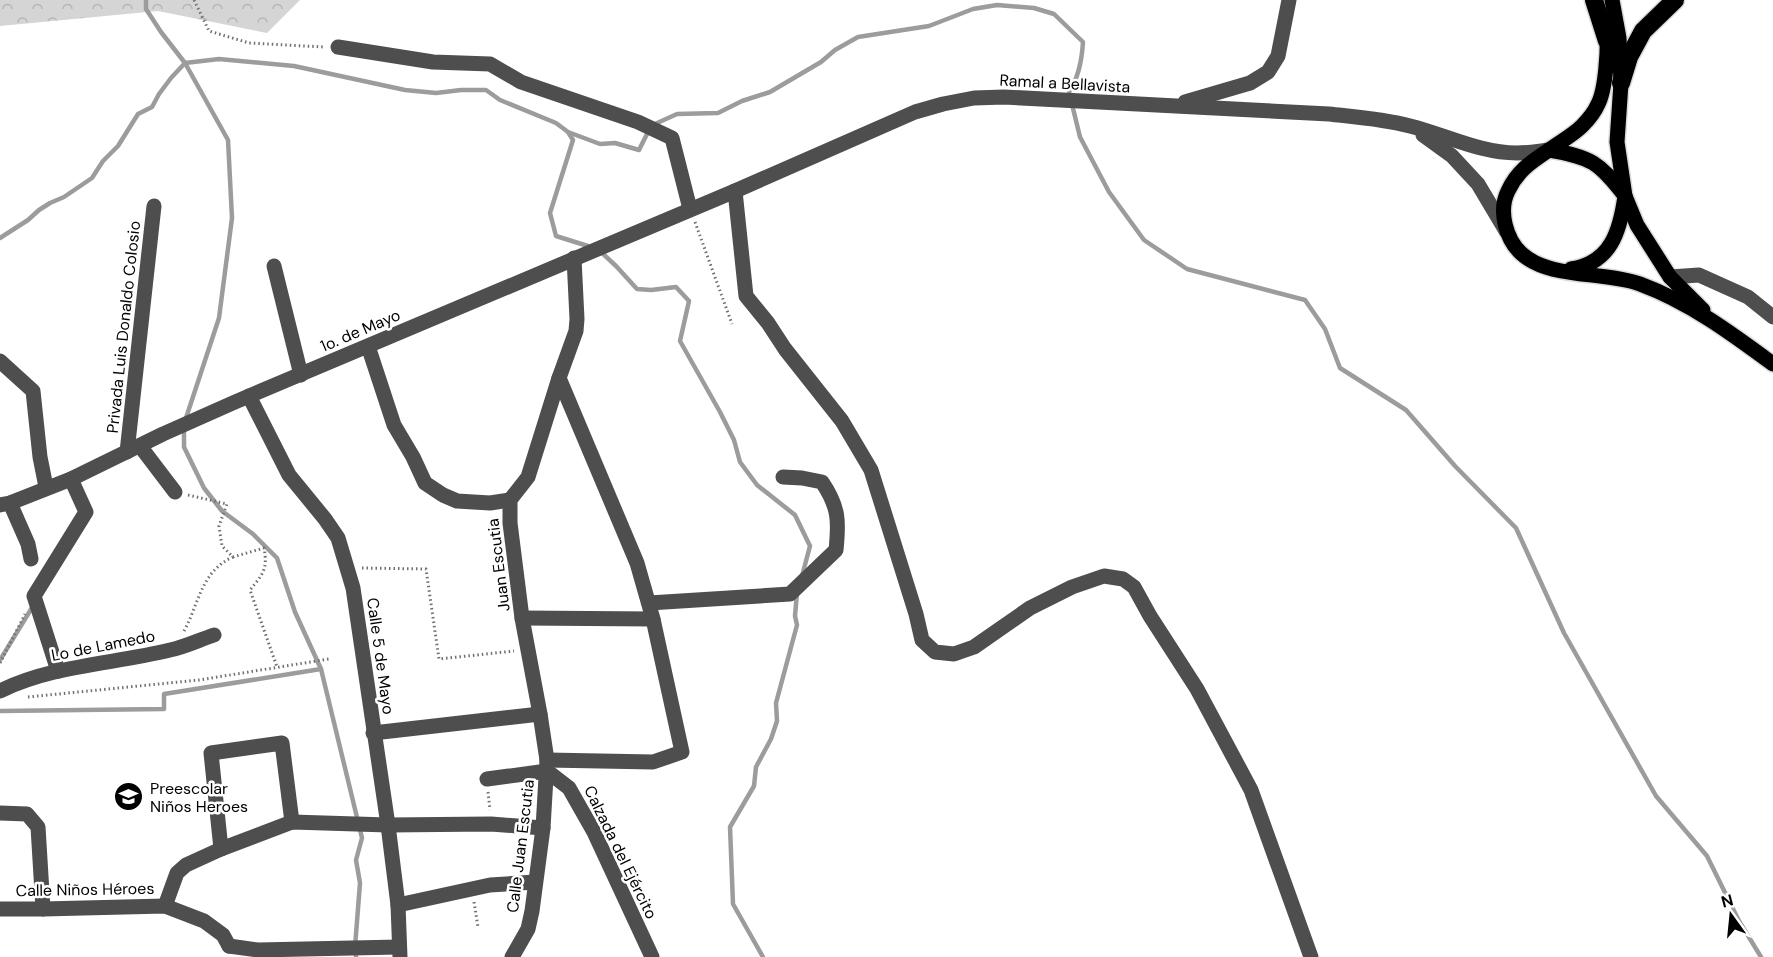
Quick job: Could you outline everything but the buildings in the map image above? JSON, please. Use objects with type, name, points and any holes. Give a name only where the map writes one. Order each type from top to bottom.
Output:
[{"type":"highway","points":[[1594,0],[1607,41]]},
{"type":"highway","points":[[1621,83],[1629,57],[1643,31],[1675,0]]},
{"type":"main road","points":[[1603,0],[1607,41],[1599,103],[1582,126],[1517,175],[1506,194],[1504,215],[1509,236],[1521,254],[1539,266],[1561,271],[1612,276],[1656,290],[1714,321],[1773,364]]},
{"type":"main road","points":[[1561,271],[1582,267],[1601,256],[1614,240],[1621,219],[1624,196],[1617,142],[1621,83],[1619,38],[1612,0]]},
{"type":"main road","points":[[1549,150],[1575,154],[1595,163],[1611,178],[1624,196],[1637,225],[1670,277],[1714,321]]},
{"type":"street","points":[[1173,106],[1250,83],[1268,72],[1278,56],[1289,0]]},
{"type":"street","points":[[338,48],[433,62],[490,64],[521,82],[638,123],[672,138],[690,209]]},
{"type":"street","name":"Ramal a Bellavista","points":[[735,191],[915,112],[974,98],[1052,99],[1329,114],[1372,118],[1410,126],[1496,151],[1518,153],[1549,150]]},
{"type":"street","points":[[1410,126],[1452,156],[1478,184],[1509,236]]},
{"type":"street","points":[[735,191],[746,296],[843,421],[871,470],[922,640],[935,652],[954,654],[974,647],[1030,608],[1071,587],[1104,576],[1123,579],[1134,588],[1197,689],[1251,790],[1311,957]]},
{"type":"street","name":"1o. de Mayo","points":[[5,504],[71,479],[242,399],[735,191]]},
{"type":"street","name":"Privada Luis Donaldo Colosio","points":[[133,449],[154,206]]},
{"type":"street","name":"Juan Escutia","points":[[547,766],[522,618],[510,523],[510,500],[528,477],[576,331],[574,258]]},
{"type":"street","points":[[274,266],[301,375]]},
{"type":"street","points":[[1670,277],[1699,275],[1748,297],[1773,317]]},
{"type":"street","points":[[368,346],[394,425],[425,483],[442,495],[457,501],[510,500]]},
{"type":"street","points":[[0,362],[33,391],[40,457],[46,487]]},
{"type":"street","points":[[487,779],[547,766],[653,762],[682,752],[653,619],[637,563],[559,378]]},
{"type":"street","name":"Calle 5 de Mayo","points":[[242,399],[289,476],[338,538],[353,588],[388,825],[398,905],[399,952]]},
{"type":"street","points":[[133,449],[175,492]]},
{"type":"street","points":[[649,603],[790,594],[836,550],[839,523],[832,496],[822,482],[783,477]]},
{"type":"street","points":[[58,671],[34,596],[86,512],[71,479]]},
{"type":"street","points":[[5,504],[28,544],[31,559]]},
{"type":"street","points":[[522,618],[653,619]]},
{"type":"street","name":"Lo de Lamedo","points":[[0,692],[17,683],[58,671],[171,650],[214,635]]},
{"type":"street","points":[[373,733],[540,714]]},
{"type":"street","points":[[221,849],[212,753],[282,742],[292,822]]},
{"type":"street","name":"Calle Juan Escutia","points":[[513,957],[528,929],[532,911],[543,828],[547,766]]},
{"type":"street","name":"Calzada del Ejército","points":[[547,766],[569,788],[594,832],[652,957]]},
{"type":"street","points":[[0,813],[27,814],[38,827],[43,909]]},
{"type":"street","points":[[165,906],[177,873],[186,865],[292,822],[388,825],[491,824],[543,828]]},
{"type":"street","points":[[398,905],[472,888],[535,882]]},
{"type":"street","name":"Calle Niños Héroes","points":[[0,909],[165,906],[204,921],[224,935],[227,952]]},
{"type":"street","points":[[227,952],[258,950],[399,952]]},
{"type":"path","points":[[194,0],[209,31],[249,43],[338,48]]},
{"type":"path","points":[[690,209],[732,324]]},
{"type":"path","points":[[175,492],[227,504],[219,526],[222,546],[233,556]]},
{"type":"path","points":[[171,650],[186,628],[201,589],[223,561],[264,548],[266,560],[264,574],[250,590],[278,667]]},
{"type":"path","points":[[347,568],[426,569],[439,659],[527,649]]},
{"type":"path","points":[[0,663],[34,596]]},
{"type":"path","points":[[25,697],[199,680],[329,658]]},
{"type":"path","points":[[487,779],[491,824]]},
{"type":"path","points":[[472,888],[478,927]]},
{"type":"green space","points":[[0,0],[300,0],[267,33],[158,11],[0,26]]},
{"type":"waterway","points":[[146,0],[146,9],[185,63],[228,140],[232,218],[219,318],[185,421]]},
{"type":"waterway","points":[[655,124],[677,114],[718,113],[742,101],[770,92],[858,37],[929,26],[973,9],[997,5],[1034,8],[1054,14],[1083,42],[1079,68],[1069,92],[1080,137],[1109,192],[1144,240],[1187,269],[1305,300],[1325,329],[1340,368],[1406,410],[1455,466],[1516,528],[1564,633],[1656,796],[1707,856],[1739,921],[1761,957]]},
{"type":"waterway","points":[[0,238],[39,210],[92,178],[103,161],[118,146],[138,114],[152,107],[159,94],[185,63],[219,59],[294,66],[405,90],[436,93],[486,90],[500,100],[556,123],[568,132],[573,140],[550,213],[556,236],[591,247]]},
{"type":"waterway","points":[[568,132],[600,144],[615,143],[639,150],[649,130]]},
{"type":"waterway","points":[[601,252],[637,289],[676,287],[689,301],[680,341],[734,440],[740,462],[757,485],[795,515],[810,546],[802,576]]},
{"type":"waterway","points":[[184,429],[184,447],[204,488],[222,511],[253,534],[277,558],[295,612],[321,669],[362,838],[356,860],[360,883],[356,957]]},
{"type":"waterway","points":[[763,957],[733,904],[730,827],[754,786],[756,767],[771,739],[777,721],[776,703],[797,625],[795,616],[797,593]]},
{"type":"waterway","points":[[0,660],[33,606]]},
{"type":"waterway","points":[[0,711],[164,709],[164,694],[321,669]]},
{"type":"place","name":"Preescolar Niños Heroes","points":[[129,797]]}]
